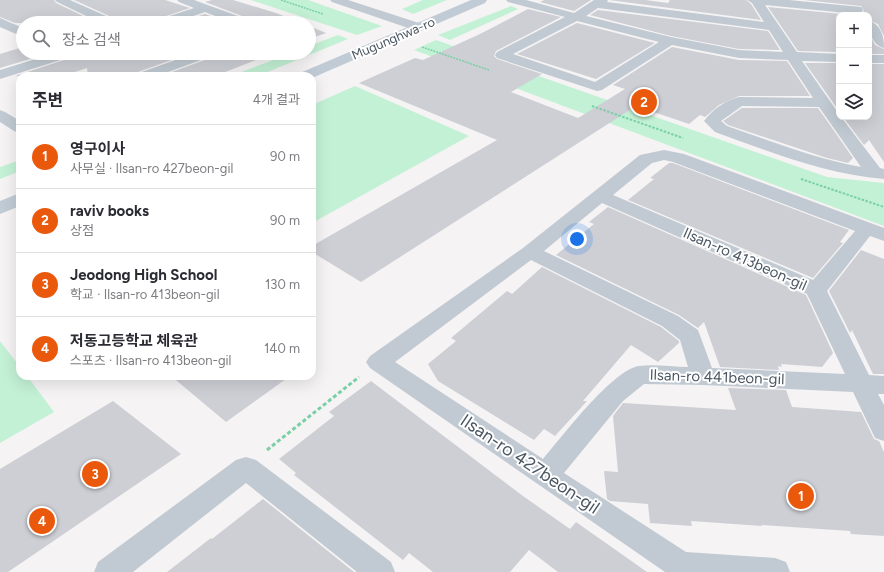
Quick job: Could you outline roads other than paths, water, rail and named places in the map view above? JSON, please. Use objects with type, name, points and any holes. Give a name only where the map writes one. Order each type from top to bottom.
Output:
[{"type":"main road","name":"Mugunghwa-ro","points":[[313,72],[481,0]]},
{"type":"main road","points":[[0,208],[16,201]]},
{"type":"street","points":[[61,0],[96,16]]},
{"type":"street","points":[[183,0],[227,16]]},
{"type":"street","points":[[336,0],[353,2],[418,27]]},
{"type":"street","points":[[512,0],[670,41],[739,54],[836,58]]},
{"type":"street","points":[[752,0],[857,8]]},
{"type":"street","points":[[756,0],[823,104],[879,174]]},
{"type":"street","points":[[670,41],[597,87],[502,55],[577,16],[600,2],[773,27]]},
{"type":"street","points":[[182,16],[206,8]]},
{"type":"street","points":[[0,22],[16,30]]},
{"type":"street","points":[[872,29],[884,44]]},
{"type":"street","points":[[872,59],[884,60]]},
{"type":"street","points":[[0,75],[44,60]]},
{"type":"street","points":[[155,72],[188,60]]},
{"type":"street","points":[[823,104],[739,101],[720,113],[712,121],[721,129],[834,168],[879,174]]},
{"type":"street","points":[[0,115],[13,125]]},
{"type":"street","points":[[704,376],[690,336],[670,321],[530,252],[646,159],[664,154],[875,231],[816,290]]},
{"type":"street","name":"Ilsan-ro 413beon-gil","points":[[601,196],[816,290],[873,384],[884,431]]},
{"type":"street","name":"Ilsan-ro 427beon-gil","points":[[530,252],[378,362],[546,474],[681,569],[775,572]]},
{"type":"street","name":"Ilsan-ro 441beon-gil","points":[[546,474],[614,394],[639,375],[704,376],[873,384]]},
{"type":"street","points":[[109,572],[246,468],[380,572]]},
{"type":"place","name":"raviv books","points":[[644,102]]},
{"type":"place","name":"Jeodong High School","points":[[95,474]]},
{"type":"place","name":"영구이사","points":[[801,496]]},
{"type":"place","name":"저동고등학교 체육관","points":[[42,521]]}]
